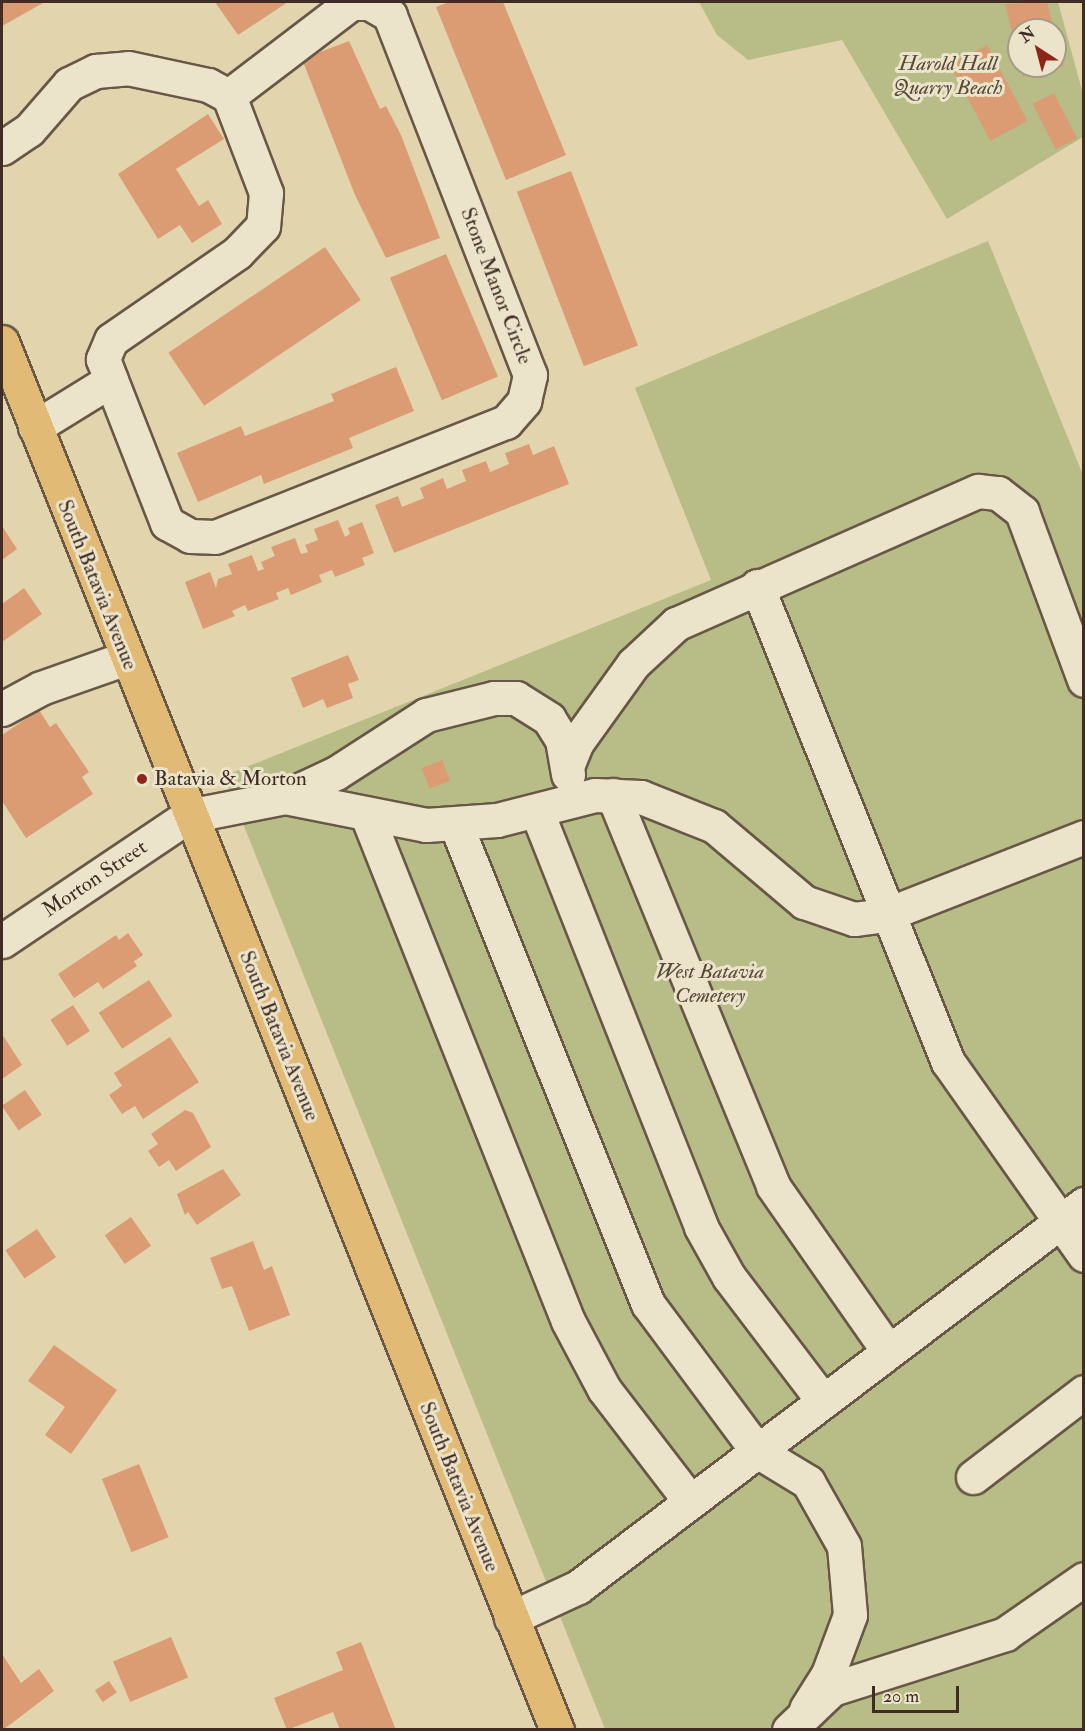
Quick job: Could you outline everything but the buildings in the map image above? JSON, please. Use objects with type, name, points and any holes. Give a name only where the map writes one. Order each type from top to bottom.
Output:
[{"type":"main road","name":"South Batavia Avenue","points":[[2,342],[8,376],[35,427],[188,816],[557,1730]]},
{"type":"street","name":"Stone Manor Circle","points":[[352,2],[369,3],[390,15],[405,48],[530,375],[524,401],[506,422],[216,537],[190,536],[167,523],[103,359],[111,340],[237,253],[263,226],[266,193],[229,96],[352,2]]},
{"type":"street","points":[[2,148],[29,130],[69,84],[96,71],[128,68],[208,85],[229,96]]},
{"type":"street","points":[[35,427],[111,380]]},
{"type":"street","points":[[568,764],[592,720],[652,644],[676,624],[957,497],[998,493],[1022,512],[1083,680]]},
{"type":"street","points":[[757,586],[885,915],[948,1062],[1072,1212],[1083,1255]]},
{"type":"street","points":[[2,709],[41,688],[126,658]]},
{"type":"street","points":[[188,816],[285,797],[336,772],[426,715],[494,698],[516,698],[549,719],[568,764],[568,799]]},
{"type":"street","points":[[285,797],[368,818],[456,825],[537,812],[568,799],[614,795],[670,805],[714,826],[820,911],[854,920],[885,915],[1083,837]]},
{"type":"street","points":[[614,795],[773,1186],[888,1351]]},
{"type":"street","points":[[537,812],[701,1227],[729,1277],[823,1401]]},
{"type":"street","name":"Morton Street","points":[[2,941],[188,816]]},
{"type":"street","points":[[368,818],[568,1321],[625,1421],[690,1501]]},
{"type":"street","points":[[456,825],[633,1273],[664,1329],[757,1451],[808,1482],[834,1521],[844,1546],[850,1615],[861,1642],[896,1668]]},
{"type":"street","points":[[511,1618],[578,1587],[1072,1212]]},
{"type":"street","points":[[973,1477],[1083,1392]]},
{"type":"street","points":[[797,1719],[850,1680],[1005,1634],[1083,1579]]},
{"type":"street","points":[[797,1719],[836,1656],[850,1615]]},
{"type":"green space","name":"Harold Hall Quarry Beach","points":[[699,2],[1058,2],[1062,18],[1007,18],[1007,78],[1067,78],[1067,35],[1083,94],[1083,137],[947,219],[842,40],[748,60],[717,35]]},
{"type":"green space","name":"West Batavia Cemetery","points":[[988,241],[1083,475],[1083,1729],[605,1729],[224,776],[711,580],[635,388]]},
{"type":"place","name":"Batavia & Morton","points":[[142,779]]}]
